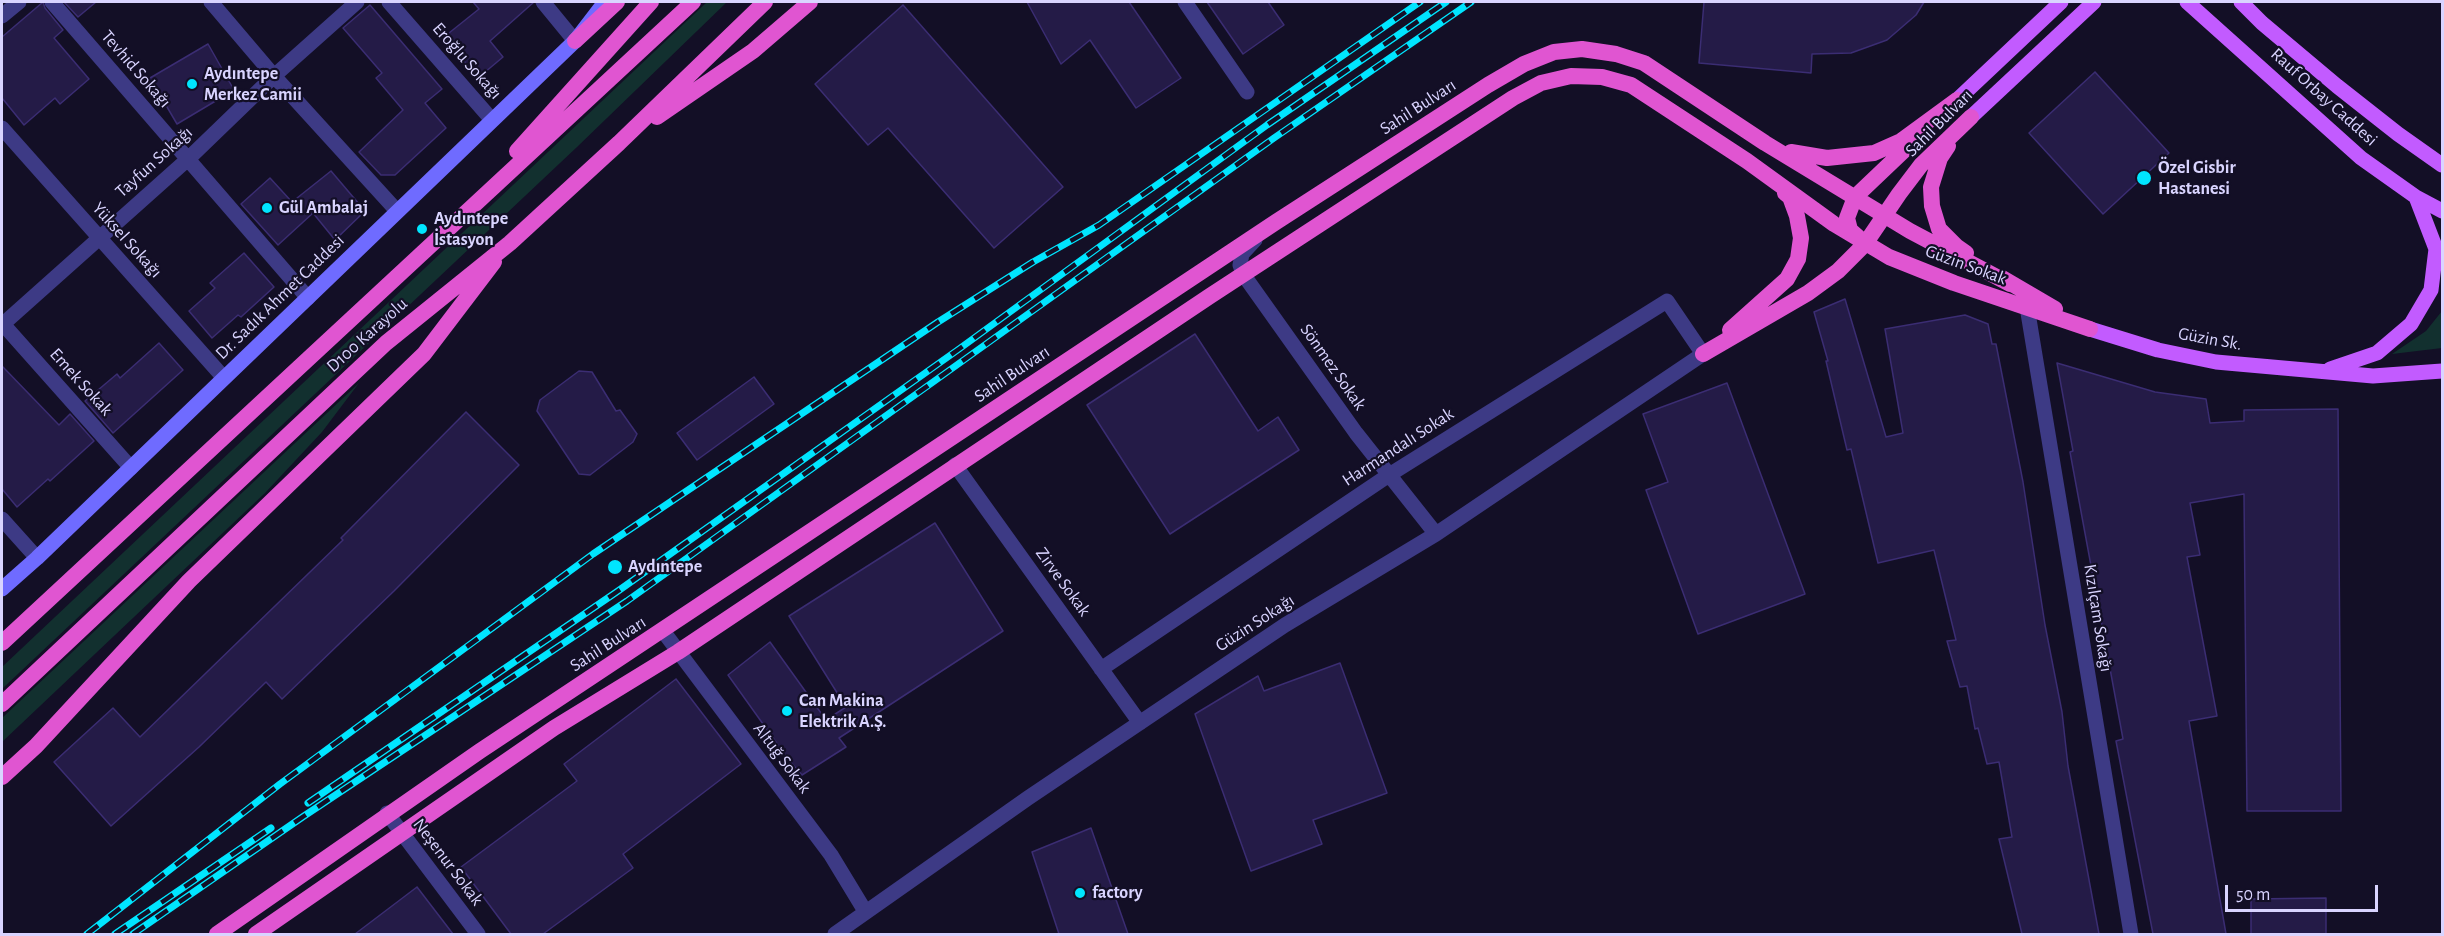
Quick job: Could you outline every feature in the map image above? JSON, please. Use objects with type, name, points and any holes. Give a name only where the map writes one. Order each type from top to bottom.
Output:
[{"type":"highway","points":[[575,41],[617,2]]},
{"type":"highway","points":[[451,226],[651,2]]},
{"type":"highway","name":"D100 Karayolu","points":[[2,643],[693,2]]},
{"type":"highway","name":"D100 Karayolu","points":[[2,704],[386,343],[510,243],[619,143],[765,2]]},
{"type":"highway","points":[[619,143],[753,51],[810,2]]},
{"type":"highway","name":"Sahil Bulvarı","points":[[217,934],[387,813],[1276,222],[1524,64],[1554,52],[1582,49],[1616,54],[1644,63],[1765,143],[1855,197],[1957,100]]},
{"type":"highway","points":[[256,934],[554,728],[678,652],[1243,274],[1513,98],[1540,83],[1570,76],[1602,77],[1631,85],[1769,178],[1790,197],[1797,216],[1801,238],[1798,259],[1787,279],[1702,354]]},
{"type":"highway","points":[[1765,143],[1809,157],[1849,157],[1874,153],[1901,141],[1957,100]]},
{"type":"highway","points":[[1971,117],[1940,158],[1931,187],[1932,206],[1939,229],[1956,246],[2010,284]]},
{"type":"highway","name":"Sahil Bulvarı","points":[[1702,354],[1808,293],[1838,271],[1865,244],[1921,165],[1971,117]]},
{"type":"highway","name":"Güzin Sokak","points":[[1769,178],[1834,224],[1889,257],[1944,279],[2090,329]]},
{"type":"highway","points":[[1865,244],[1850,230],[1846,218],[1855,197],[1933,244],[2090,329]]},
{"type":"highway","points":[[2,777],[36,746],[189,581],[424,354],[510,243]]},
{"type":"highway","points":[[2,629],[108,544]]},
{"type":"main road","name":"Dr. Sadık Ahmet Caddesi","points":[[2,589],[575,41],[605,2]]},
{"type":"main road","name":"Sahil Bulvarı","points":[[1957,100],[2061,2]]},
{"type":"main road","name":"Sahil Bulvarı","points":[[1971,117],[2094,2]]},
{"type":"main road","name":"Rauf Orbay Caddesi","points":[[2187,2],[2361,158],[2416,197],[2442,211]]},
{"type":"main road","name":"Rauf Orbay Caddesi","points":[[2241,2],[2262,23],[2337,86],[2442,165]]},
{"type":"main road","points":[[2326,371],[2377,353],[2411,324],[2431,290],[2436,249],[2416,197]]},
{"type":"main road","name":"Güzin Sk.","points":[[2090,329],[2158,350],[2216,362],[2326,371]]},
{"type":"main road","points":[[2326,371],[2373,376],[2442,370]]},
{"type":"street","points":[[2,16],[19,2]]},
{"type":"street","name":"Tevhid Sokağı","points":[[52,2],[308,298]]},
{"type":"street","points":[[211,2],[274,76],[397,211]]},
{"type":"street","name":"Tayfun Sokağı","points":[[2,324],[188,159],[274,76],[357,2]]},
{"type":"street","name":"Eroğlu Sokağı","points":[[389,2],[492,120]]},
{"type":"street","points":[[543,2],[575,41]]},
{"type":"street","points":[[1185,2],[1247,92]]},
{"type":"street","name":"Yüksel Sokağı","points":[[2,128],[224,378]]},
{"type":"street","points":[[1243,274],[1240,265],[1246,247],[1276,222]]},
{"type":"street","name":"Sönmez Sokak","points":[[1243,274],[1356,433],[1436,534]]},
{"type":"street","name":"Harmandalı Sokak","points":[[1101,669],[1389,475],[1667,300],[1702,354]]},
{"type":"street","name":"Kızılçam Sokağı","points":[[2027,308],[2131,934]]},
{"type":"street","name":"Emek Sokak","points":[[2,324],[131,468]]},
{"type":"street","name":"Güzin Sokağı","points":[[835,934],[865,911],[1285,625],[1436,534],[1702,354]]},
{"type":"street","name":"Zirve Sokak","points":[[955,465],[1140,723]]},
{"type":"street","points":[[2,519],[37,558]]},
{"type":"street","name":"Altuğ Sokak","points":[[663,631],[831,855],[865,911]]},
{"type":"street","name":"Neşenur Sokak","points":[[387,813],[478,934]]},
{"type":"green space","points":[[707,2],[727,2],[577,147],[2,689],[2,667]]},
{"type":"green space","points":[[2442,311],[2442,348],[2392,354],[2426,331]]},
{"type":"green space","points":[[359,383],[322,432],[265,493],[2,742],[2,718]]},
{"type":"building","points":[[43,2],[45,8],[63,30],[54,38],[89,79],[60,104],[55,98],[24,125],[2,98],[2,37]]},
{"type":"building","points":[[64,2],[96,2],[78,17]]},
{"type":"building","points":[[473,2],[534,2],[490,41],[503,57],[478,78],[444,37],[479,9]]},
{"type":"building","points":[[1027,2],[1129,2],[1181,78],[1136,108],[1090,40],[1061,64]]},
{"type":"building","points":[[1207,2],[1268,2],[1284,25],[1243,54]]},
{"type":"building","points":[[1704,2],[1924,2],[1916,15],[1887,40],[1851,53],[1812,54],[1811,73],[1699,63]]},
{"type":"building","points":[[370,5],[442,89],[425,103],[446,128],[395,175],[381,175],[359,152],[403,110],[376,78],[382,73],[343,28]]},
{"type":"building","points":[[903,5],[1063,187],[994,248],[888,128],[868,145],[815,84]]},
{"type":"building","name":"Aydıntepe Merkez Camii","points":[[208,44],[234,90],[177,124],[150,78]]},
{"type":"building","points":[[2095,72],[2169,153],[2103,214],[2029,133]]},
{"type":"building","points":[[331,171],[365,211],[335,240],[313,213],[278,245],[241,204],[270,178],[292,202]]},
{"type":"building","points":[[244,253],[274,287],[241,317],[238,315],[212,338],[189,311],[215,288],[210,283]]},
{"type":"building","points":[[1845,299],[1886,437],[1903,433],[1885,329],[1965,315],[1988,324],[1992,344],[1996,344],[2023,482],[2045,625],[2062,712],[2068,766],[2099,934],[2022,934],[1999,839],[2012,837],[1999,762],[1987,764],[1978,728],[1975,729],[1967,686],[1960,687],[1947,641],[1956,640],[1934,550],[1878,563],[1851,449],[1847,450],[1826,361],[1828,361],[1814,312]]},
{"type":"building","points":[[1195,334],[1258,431],[1278,417],[1299,450],[1170,534],[1087,405]]},
{"type":"building","points":[[159,343],[183,370],[113,433],[85,401],[117,374],[120,378]]},
{"type":"building","points":[[2057,363],[2155,392],[2206,399],[2210,423],[2244,421],[2244,410],[2338,409],[2341,811],[2247,811],[2244,494],[2190,503],[2200,555],[2187,557],[2217,716],[2189,721],[2226,934],[2153,934],[2116,741],[2123,739],[2070,452],[2073,451]]},
{"type":"building","points":[[2,366],[59,425],[70,414],[94,441],[17,507],[2,489]]},
{"type":"building","points":[[579,371],[592,372],[616,411],[620,410],[637,434],[633,442],[590,475],[579,474],[537,411],[540,400]]},
{"type":"building","points":[[754,377],[774,404],[697,460],[677,433]]},
{"type":"building","points":[[1727,383],[1805,594],[1698,634],[1646,490],[1668,482],[1643,414]]},
{"type":"building","points":[[466,412],[519,465],[394,591],[282,699],[266,682],[199,747],[111,826],[54,762],[113,708],[140,737],[343,540],[341,538]]},
{"type":"building","points":[[935,523],[1003,631],[839,738],[846,747],[802,775],[728,675],[770,642],[826,720],[846,707],[789,616]]},
{"type":"building","points":[[1340,663],[1387,793],[1313,820],[1322,844],[1251,871],[1195,714],[1258,676],[1264,691]]},
{"type":"building","points":[[676,679],[741,764],[623,854],[633,868],[543,934],[511,934],[461,867],[577,781],[564,764]]},
{"type":"building","name":"factory","points":[[1091,828],[1128,934],[1059,934],[1032,852]]},
{"type":"building","points":[[417,887],[453,934],[355,934]]},
{"type":"building","points":[[2326,898],[2326,934],[2251,934],[2251,899]]},
{"type":"railway","points":[[87,934],[280,784],[593,554],[938,322],[1033,262],[1099,225],[1420,2]]},
{"type":"railway","points":[[308,803],[618,591],[959,349],[1267,125],[1446,2]]},
{"type":"railway","points":[[133,934],[304,816],[627,601],[1274,138],[1471,2]]},
{"type":"railway","points":[[115,934],[271,828]]},
{"type":"place","name":"Aydıntepe Merkez Camii","points":[[192,84]]},
{"type":"place","name":"Özel Gisbir Hastanesi","points":[[2144,178]]},
{"type":"place","name":"Gül Ambalaj","points":[[267,208]]},
{"type":"place","name":"Aydıntepe İstasyon","points":[[422,229]]},
{"type":"place","name":"Aydıntepe","points":[[615,567]]},
{"type":"place","name":"Can Makina Elektrik A.Ş.","points":[[787,711]]},
{"type":"place","name":"factory","points":[[1080,893]]}]
